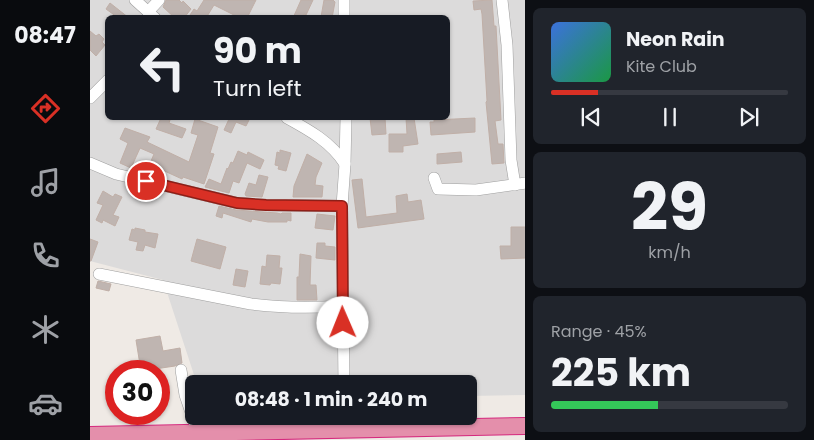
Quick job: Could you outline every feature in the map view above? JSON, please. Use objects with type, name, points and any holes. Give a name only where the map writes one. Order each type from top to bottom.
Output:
[{"type":"highway","points":[[90,435],[525,426]]},
{"type":"street","points":[[134,0],[151,15],[159,0]]},
{"type":"street","points":[[344,0],[344,15]]},
{"type":"street","points":[[434,178],[438,189],[476,190],[520,184],[511,160],[507,45],[502,0]]},
{"type":"street","points":[[90,98],[105,83]]},
{"type":"street","points":[[290,120],[318,136],[339,155],[345,164]]},
{"type":"street","points":[[344,375],[342,206],[346,120]]},
{"type":"street","points":[[90,163],[116,174],[237,203],[342,206]]},
{"type":"street","points":[[99,274],[259,305],[296,308],[342,306]]},
{"type":"street","points":[[181,370],[185,394],[198,433]]},
{"type":"shaded area","points":[[90,0],[525,0],[525,395],[477,396],[477,375],[194,375],[163,280],[90,261]]},
{"type":"building","points":[[166,0],[179,0],[182,3],[183,1],[191,9],[186,15],[172,15],[163,7]]},
{"type":"building","points":[[204,0],[256,0],[248,15],[234,15],[214,5],[208,15],[190,15],[194,9],[197,11]]},
{"type":"building","points":[[301,0],[313,0],[306,15],[294,15]]},
{"type":"building","points":[[324,0],[333,0],[335,2],[333,15],[321,15]]},
{"type":"building","points":[[492,0],[494,26],[496,26],[501,120],[495,121],[498,144],[503,144],[504,163],[492,164],[486,102],[482,14],[481,9],[474,10],[473,1]]},
{"type":"building","points":[[110,3],[125,15],[114,15],[106,9]]},
{"type":"building","points":[[90,31],[96,36],[99,34],[104,39],[102,42],[105,45],[96,56],[90,50]]},
{"type":"building","points":[[475,118],[475,132],[431,135],[430,122]]},
{"type":"building","points":[[160,120],[170,120],[169,123],[186,129],[182,138],[156,129]]},
{"type":"building","points":[[195,120],[218,127],[210,153],[214,154],[204,184],[183,177],[182,179],[158,168],[160,165],[151,161],[154,154],[140,148],[131,168],[120,163],[128,143],[120,139],[125,128],[150,137],[147,142],[189,162],[198,135],[191,133]]},
{"type":"building","points":[[229,120],[249,120],[246,126],[236,122],[231,133],[224,130]]},
{"type":"building","points":[[370,120],[385,120],[386,134],[372,135]]},
{"type":"building","points":[[406,120],[414,120],[418,144],[403,146],[403,152],[389,152],[389,134],[407,134]]},
{"type":"building","points":[[280,150],[291,153],[286,171],[278,169],[279,166],[275,165],[277,152],[280,153]]},
{"type":"building","points":[[238,151],[247,155],[248,152],[264,160],[260,169],[247,163],[239,183],[233,181],[229,193],[205,187],[209,179],[221,184],[227,168],[231,162],[233,163]]},
{"type":"building","points":[[461,152],[462,162],[437,164],[437,154]]},
{"type":"building","points":[[307,154],[322,163],[315,185],[323,186],[322,197],[293,197],[294,186]]},
{"type":"building","points":[[259,175],[268,177],[262,197],[246,196],[249,183],[256,185]]},
{"type":"building","points":[[362,179],[366,217],[397,213],[396,196],[407,194],[408,202],[421,200],[424,219],[358,228],[352,180]]},
{"type":"building","points":[[103,191],[113,197],[115,194],[122,197],[113,215],[119,217],[115,226],[103,220],[102,223],[96,220],[103,205],[97,203]]},
{"type":"building","points":[[219,206],[236,210],[281,214],[291,213],[291,221],[268,222],[252,219],[251,222],[223,213],[222,218],[216,216]]},
{"type":"building","points":[[317,214],[335,216],[333,230],[315,228]]},
{"type":"building","points":[[511,227],[525,227],[525,258],[501,259],[500,246],[511,246]]},
{"type":"building","points":[[135,228],[158,234],[155,248],[145,245],[143,251],[136,250],[138,242],[129,240],[132,229],[135,230]]},
{"type":"building","points":[[90,239],[98,242],[91,261],[90,261]]},
{"type":"building","points":[[197,239],[226,247],[220,269],[191,261]]},
{"type":"building","points":[[317,243],[325,243],[325,246],[335,247],[335,260],[316,258]]},
{"type":"building","points":[[300,254],[311,256],[310,285],[316,285],[317,300],[297,300]]},
{"type":"building","points":[[267,255],[280,256],[279,268],[282,268],[280,284],[260,284],[262,266],[266,267]]},
{"type":"building","points":[[236,269],[248,271],[245,287],[233,285]]},
{"type":"building","points":[[98,281],[111,284],[109,291],[96,288]]},
{"type":"building","points":[[160,336],[163,351],[180,348],[182,363],[170,367],[170,360],[139,360],[136,340]]},
{"type":"route","points":[[146,181],[237,203],[342,206],[343,323]]}]
